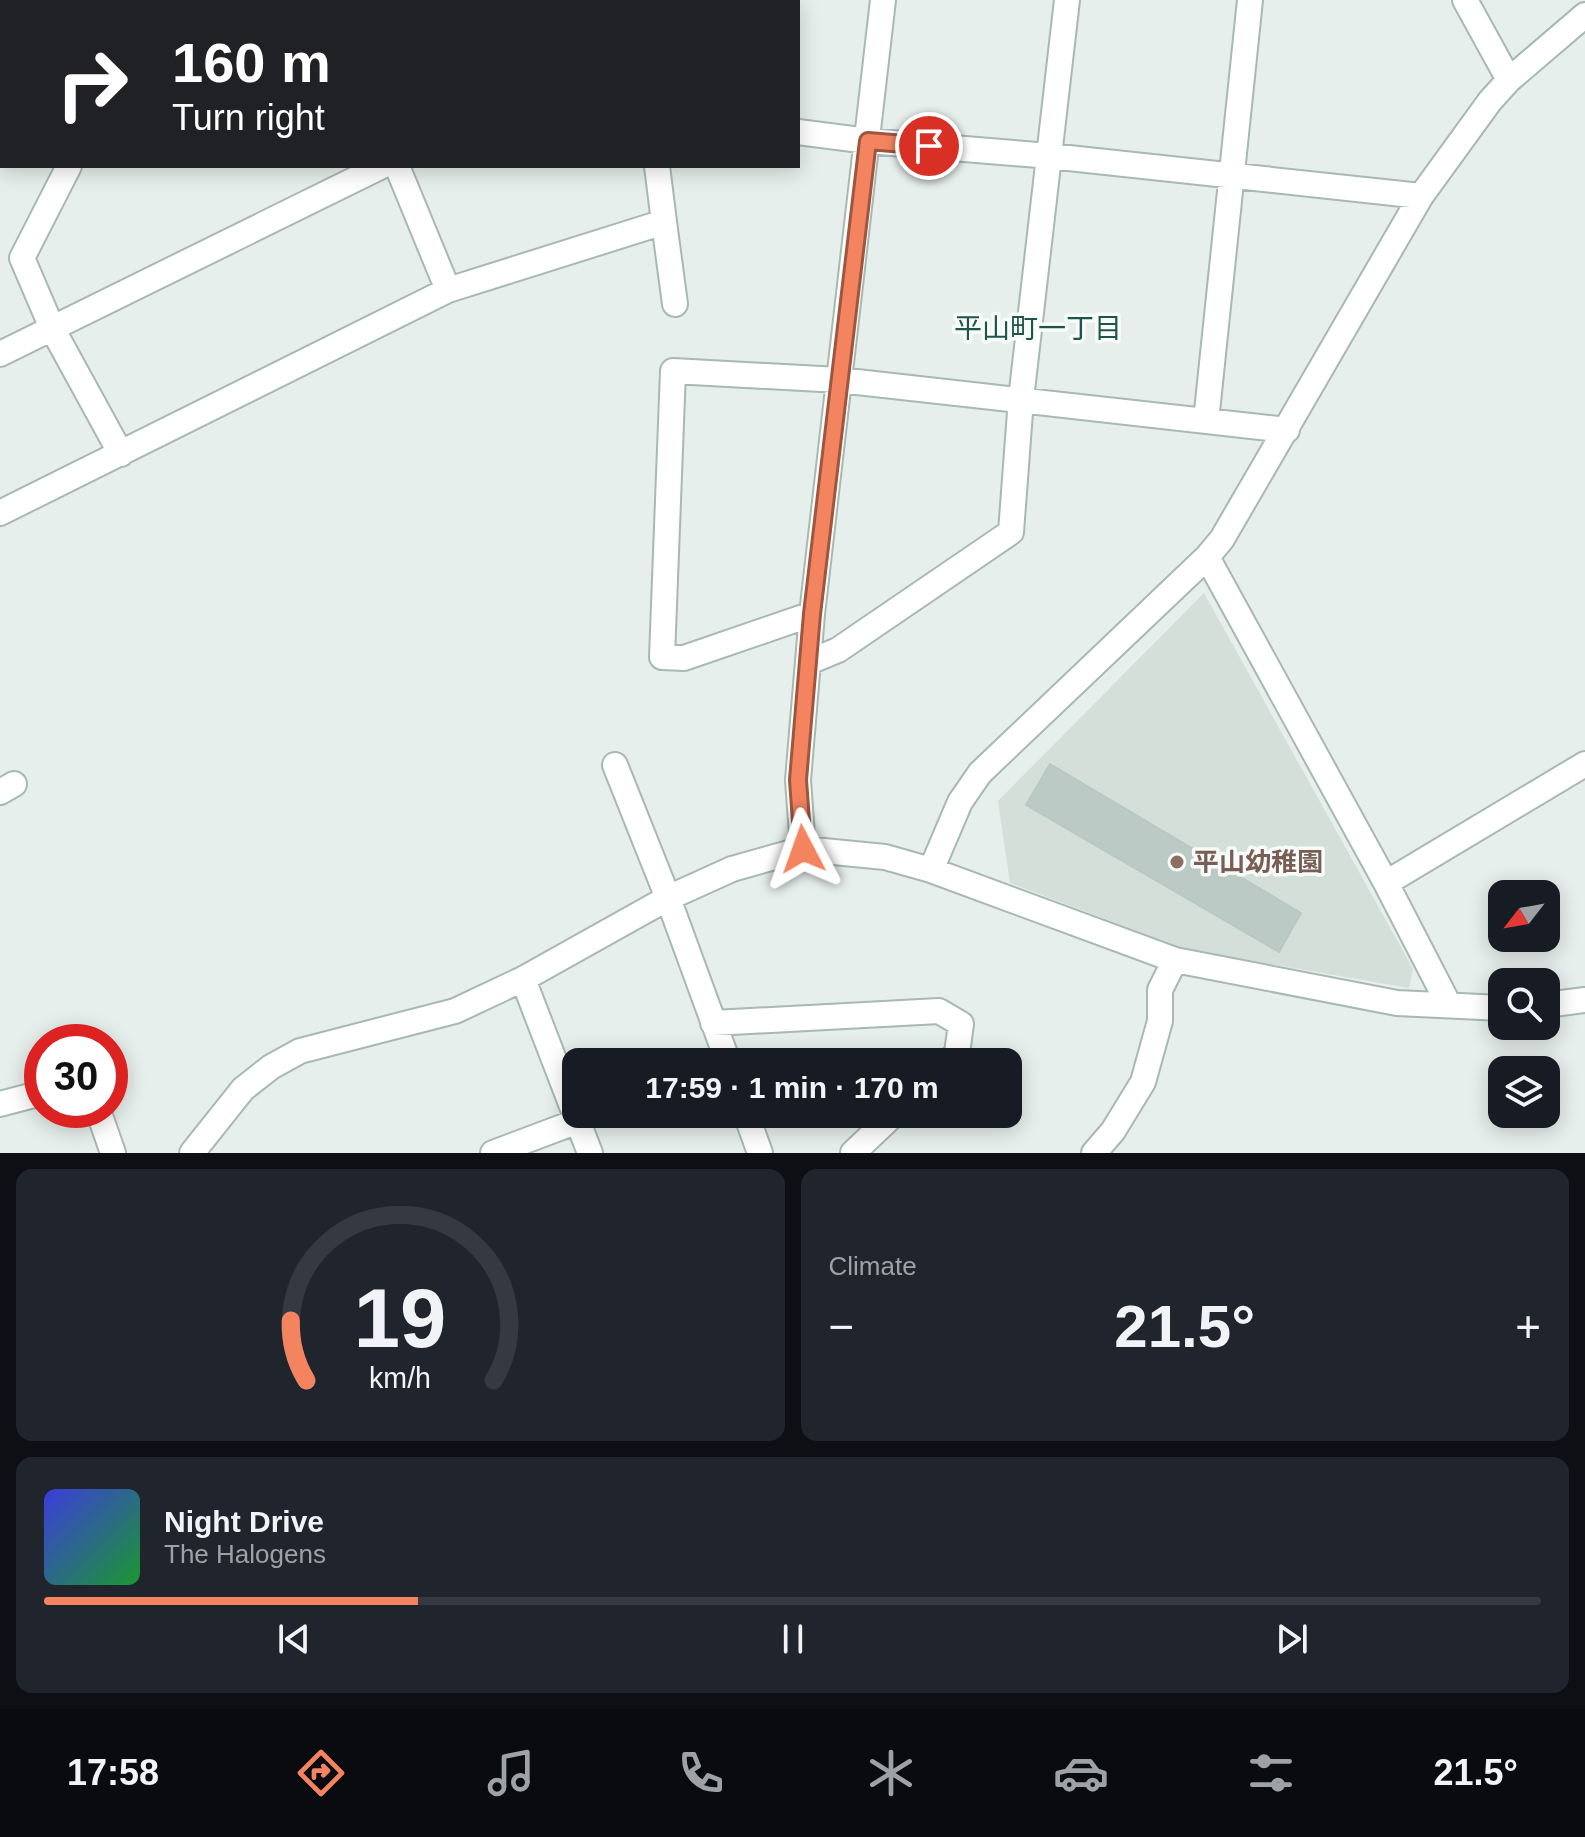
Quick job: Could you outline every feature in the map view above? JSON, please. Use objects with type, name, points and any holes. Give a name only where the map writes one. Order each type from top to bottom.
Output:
[{"type":"street","points":[[803,849],[798,780],[812,614],[883,0]]},
{"type":"street","points":[[809,662],[838,650],[1011,532],[1021,399],[1067,0]]},
{"type":"street","points":[[1206,421],[1250,0]]},
{"type":"street","points":[[1465,0],[1509,80]]},
{"type":"street","points":[[931,870],[960,802],[980,773],[1207,557],[1222,539],[1421,196],[1490,101],[1509,80],[1585,15]]},
{"type":"street","points":[[800,132],[1421,196]]},
{"type":"street","points":[[68,168],[22,258],[52,328],[121,454]]},
{"type":"street","points":[[0,354],[378,168]]},
{"type":"street","points":[[398,168],[448,290]]},
{"type":"street","points":[[657,168],[675,304]]},
{"type":"street","points":[[0,513],[448,290],[664,222]]},
{"type":"street","points":[[812,614],[684,658],[662,657],[673,371],[839,380],[1287,430]]},
{"type":"street","points":[[1207,557],[1386,883],[1449,1005]]},
{"type":"street","points":[[1386,883],[1585,764]]},
{"type":"street","points":[[615,765],[723,1048]]},
{"type":"street","points":[[192,1153],[243,1089],[271,1067],[300,1051],[455,1011],[523,979],[668,898],[732,869],[803,849],[885,857],[931,870],[1175,960],[1397,1003],[1488,1007]]},
{"type":"street","points":[[1094,1153],[1113,1131],[1143,1082],[1160,1021],[1160,990],[1175,960]]},
{"type":"street","points":[[523,979],[562,1080]]},
{"type":"street","points":[[1560,1003],[1585,1000]]},
{"type":"street","points":[[713,1023],[939,1011],[961,1024],[958,1048]]},
{"type":"street","points":[[0,1104],[24,1098]]},
{"type":"street","points":[[493,1153],[562,1127]]},
{"type":"street","points":[[104,1128],[113,1153]]},
{"type":"street","points":[[581,1128],[590,1153]]},
{"type":"street","points":[[751,1128],[760,1153]]},
{"type":"street","points":[[853,1153],[879,1128]]},
{"type":"shaded area","points":[[1204,593],[1413,969],[1409,988],[1188,950],[1010,883],[998,801]]},
{"type":"building","points":[[1050,764],[1301,913],[1279,952],[1026,805]]},
{"type":"place","name":"平山幼稚園","points":[[1177,862]]},
{"type":"district","name":"平山町一丁目","points":[[1038,328]]},
{"type":"route","points":[[803,849],[798,780],[812,614],[868,141],[929,146]]}]
